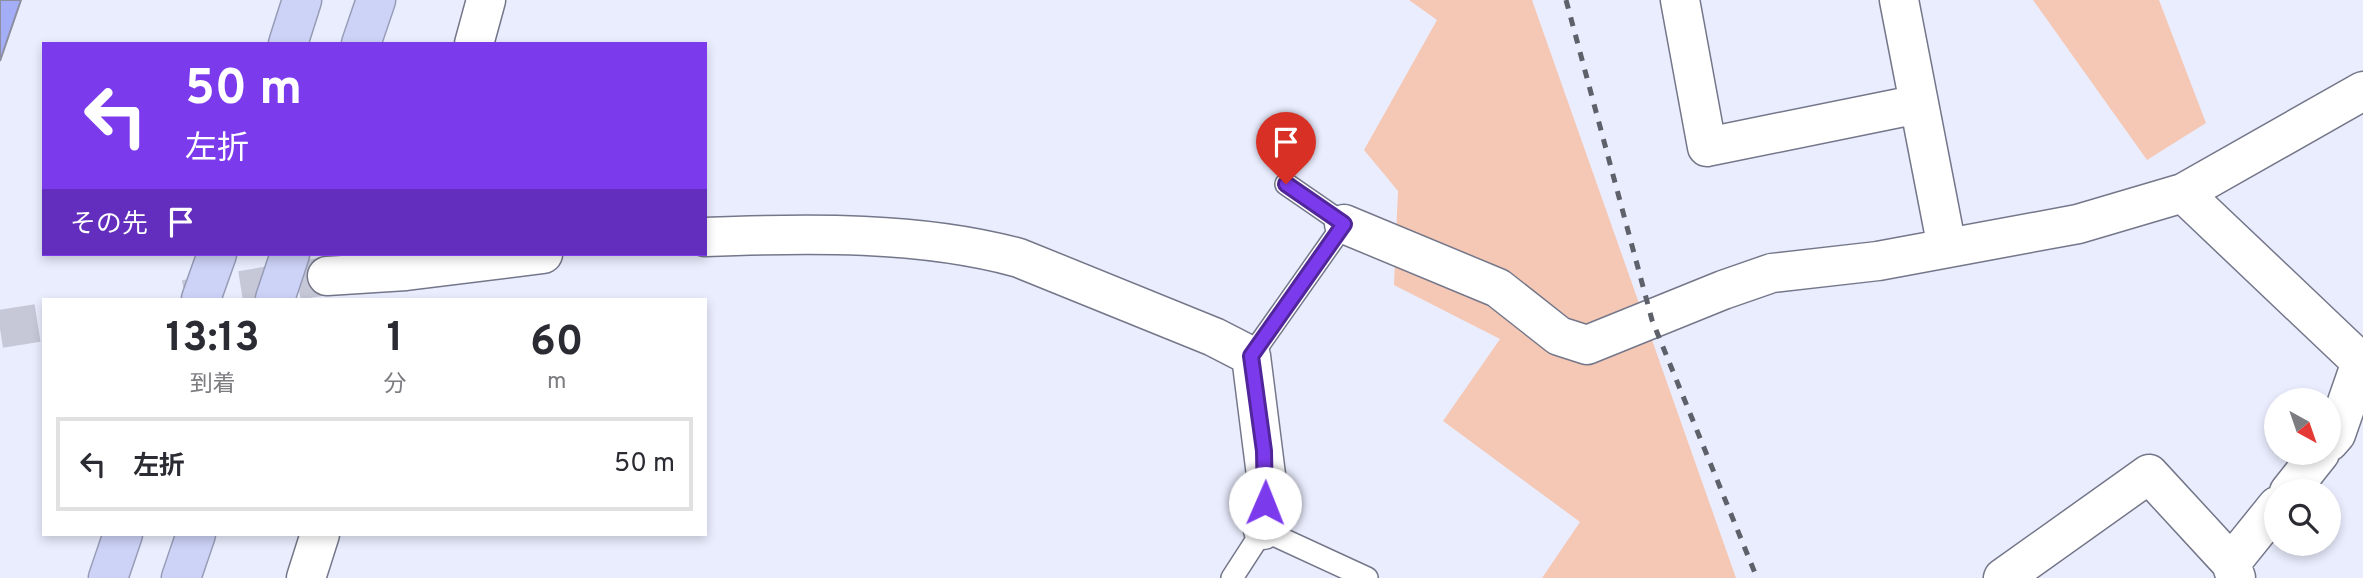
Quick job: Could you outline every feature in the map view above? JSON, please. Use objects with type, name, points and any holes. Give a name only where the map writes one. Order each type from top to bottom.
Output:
[{"type":"highway","points":[[289,42],[302,0]]},
{"type":"highway","points":[[362,42],[376,0]]},
{"type":"highway","points":[[201,298],[216,256]]},
{"type":"highway","points":[[275,298],[289,256]]},
{"type":"highway","points":[[108,578],[121,536]]},
{"type":"highway","points":[[182,578],[195,537]]},
{"type":"street","points":[[475,42],[486,0]]},
{"type":"street","points":[[1680,0],[1707,147],[1919,104]]},
{"type":"street","points":[[1899,0],[1947,248]]},
{"type":"street","points":[[1344,224],[1498,288],[1559,336],[1587,345],[1772,273],[1878,261],[2078,224],[2183,193],[2363,90]]},
{"type":"street","points":[[2183,193],[2361,362],[2342,416]]},
{"type":"street","points":[[707,237],[771,234],[871,236],[987,249],[1019,258],[1214,337],[1251,356],[1266,475],[1263,530]]},
{"type":"street","points":[[327,276],[406,275],[530,256]]},
{"type":"street","points":[[2003,578],[2149,474],[2233,570],[2264,525]]},
{"type":"street","points":[[306,578],[319,536]]},
{"type":"lane","points":[[1251,356],[1344,224],[1286,184]]},
{"type":"lane","points":[[1232,578],[1263,530],[1367,578]]},
{"type":"shaded area","points":[[1409,0],[1532,0],[1736,578],[1542,578],[1580,522],[1443,421],[1500,339],[1394,285],[1398,191],[1364,150],[1437,20]]},
{"type":"shaded area","points":[[2033,0],[2159,0],[2206,123],[2147,160]]},
{"type":"building","points":[[0,0],[21,0],[0,61]]},
{"type":"tunnel","points":[[191,298],[327,276]]},
{"type":"tunnel","points":[[0,329],[42,322]]},
{"type":"railway","points":[[1566,0],[1652,320],[1757,578]]},
{"type":"route","points":[[1265,503],[1264,451],[1251,356],[1344,224],[1286,184]]}]
